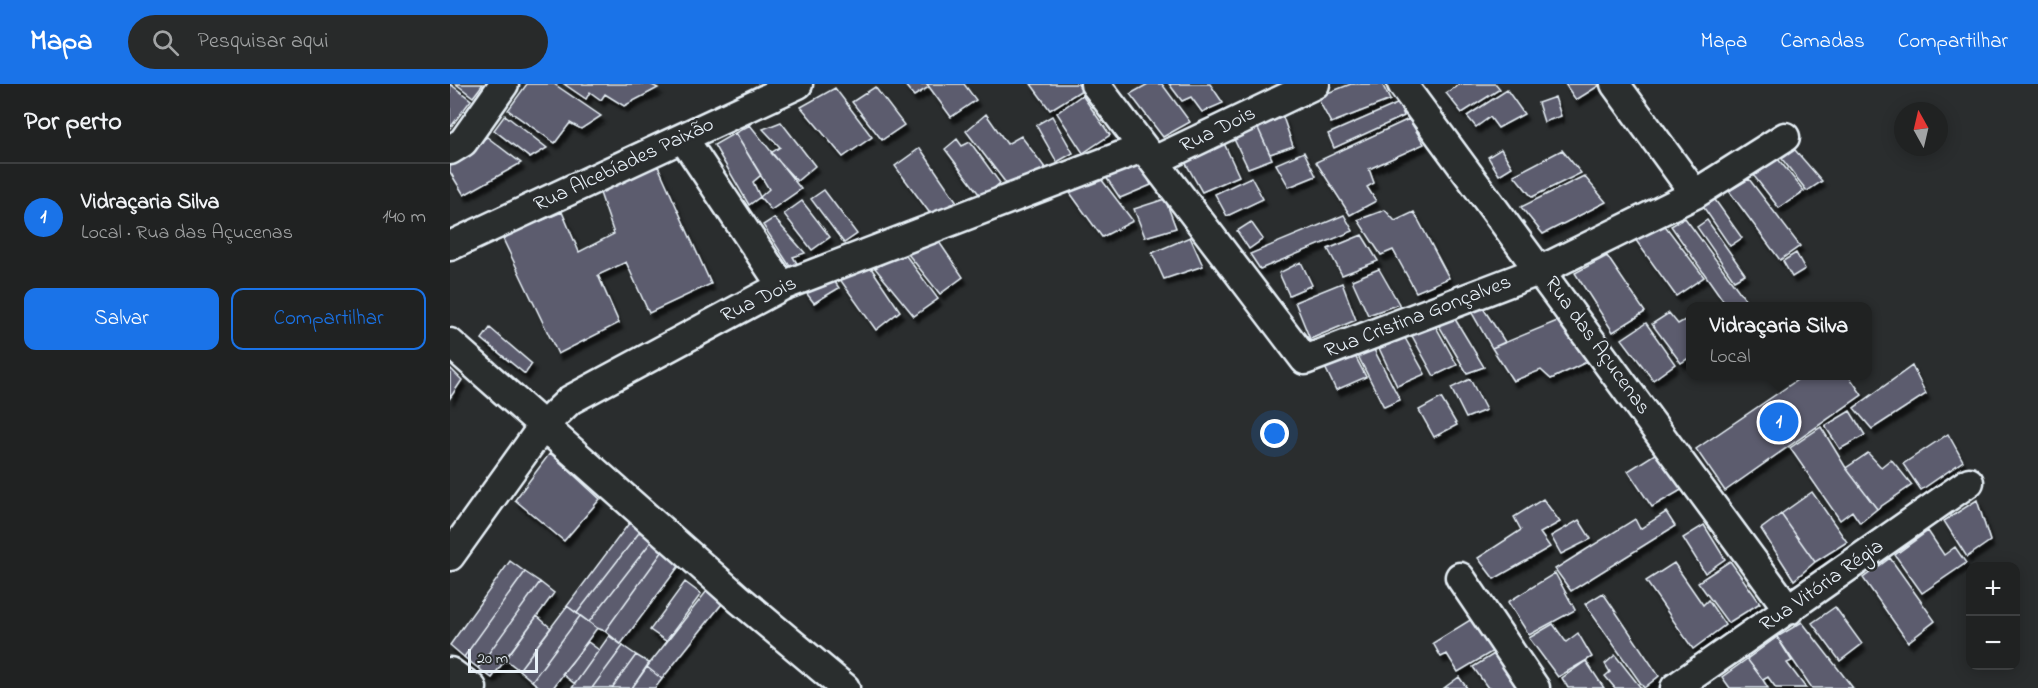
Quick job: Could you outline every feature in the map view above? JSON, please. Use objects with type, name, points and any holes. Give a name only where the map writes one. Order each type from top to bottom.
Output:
[{"type":"street","points":[[450,150],[463,142],[504,84]]},
{"type":"street","name":"Rua Alcebíades Paixão","points":[[450,246],[798,84]]},
{"type":"street","points":[[1095,84],[1148,154]]},
{"type":"street","name":"Rua Dois","points":[[450,556],[543,426],[570,400],[782,286],[1148,154],[1315,84]]},
{"type":"street","name":"Rua das Açucenas","points":[[1402,84],[1789,610]]},
{"type":"street","points":[[1615,84],[1695,194]]},
{"type":"street","name":"Rua Cristina Gonçalves","points":[[1148,154],[1305,360],[1541,270],[1695,194],[1785,137]]},
{"type":"street","points":[[683,138],[782,286]]},
{"type":"street","points":[[450,343],[739,599],[845,688]]},
{"type":"street","name":"Rua Vitória Régia","points":[[1675,688],[1969,482]]},
{"type":"street","points":[[1460,577],[1535,688]]},
{"type":"street","points":[[450,672],[472,688]]},
{"type":"building","points":[[450,84],[471,100],[450,128]]},
{"type":"building","points":[[456,84],[483,84],[473,97]]},
{"type":"building","points":[[527,84],[554,84],[601,116],[581,129],[570,123],[555,143],[508,110]]},
{"type":"building","points":[[564,84],[650,84],[658,88],[624,106],[605,94],[601,100],[590,92],[586,99]]},
{"type":"building","points":[[904,84],[927,84],[929,87],[914,96]]},
{"type":"building","points":[[927,84],[964,84],[976,100],[951,117]]},
{"type":"building","points":[[1031,84],[1078,84],[1082,90],[1050,110]]},
{"type":"building","points":[[1148,84],[1162,84],[1190,122],[1163,137],[1130,94]]},
{"type":"building","points":[[1169,84],[1210,84],[1223,103],[1202,112],[1191,97],[1182,101]]},
{"type":"building","points":[[1351,84],[1382,84],[1390,100],[1331,123],[1317,97]]},
{"type":"building","points":[[1460,84],[1496,84],[1500,89],[1462,113],[1446,93]]},
{"type":"building","points":[[1565,84],[1600,84],[1600,85],[1576,100]]},
{"type":"building","points":[[875,87],[904,125],[882,140],[852,102]]},
{"type":"building","points":[[835,88],[872,137],[843,157],[801,107]]},
{"type":"building","points":[[1507,90],[1524,114],[1498,128],[1490,117],[1476,127],[1467,116]]},
{"type":"building","points":[[1082,95],[1110,135],[1083,153],[1057,113]]},
{"type":"building","points":[[1555,97],[1561,116],[1544,122],[1538,103]]},
{"type":"building","points":[[1399,103],[1404,116],[1334,148],[1328,134]]},
{"type":"building","points":[[986,114],[1007,144],[1021,136],[1046,169],[1009,187],[966,131]]},
{"type":"building","points":[[505,115],[547,148],[530,158],[494,130]]},
{"type":"building","points":[[1052,116],[1073,153],[1057,162],[1036,125]]},
{"type":"building","points":[[1283,117],[1293,146],[1270,154],[1257,126]]},
{"type":"building","points":[[1409,119],[1424,144],[1369,169],[1374,183],[1367,187],[1376,201],[1350,215],[1316,162]]},
{"type":"building","points":[[781,122],[815,166],[797,181],[771,153],[780,147],[763,129]]},
{"type":"building","points":[[750,125],[801,189],[771,210],[760,197],[769,189],[735,133]]},
{"type":"building","points":[[1257,126],[1272,159],[1248,168],[1232,135]]},
{"type":"building","points":[[735,133],[761,175],[753,182],[760,197],[749,205],[714,145]]},
{"type":"building","points":[[487,137],[521,163],[464,195],[450,172],[450,160]]},
{"type":"building","points":[[957,139],[962,146],[970,142],[1000,183],[982,198],[945,149]]},
{"type":"building","points":[[1223,141],[1239,176],[1202,192],[1184,160]]},
{"type":"building","points":[[920,148],[957,202],[932,216],[895,166]]},
{"type":"building","points":[[1501,149],[1512,167],[1499,175],[1488,157]]},
{"type":"building","points":[[1562,150],[1581,173],[1532,197],[1514,175]]},
{"type":"building","points":[[1795,150],[1822,181],[1807,191],[1782,159]]},
{"type":"building","points":[[1304,152],[1316,176],[1289,187],[1276,164]]},
{"type":"building","points":[[1139,159],[1151,185],[1120,198],[1104,174]]},
{"type":"building","points":[[1778,159],[1804,191],[1779,208],[1754,176]]},
{"type":"building","points":[[658,166],[711,284],[649,313],[626,262],[598,275],[619,323],[558,354],[502,237],[562,212],[579,252],[614,234],[599,190]]},
{"type":"building","points":[[1098,175],[1133,221],[1102,237],[1068,190]]},
{"type":"building","points":[[1584,176],[1606,202],[1543,234],[1521,207]]},
{"type":"building","points":[[1251,177],[1263,199],[1227,216],[1215,194]]},
{"type":"building","points":[[1749,179],[1800,246],[1780,260],[1729,191]]},
{"type":"building","points":[[824,190],[857,234],[844,243],[811,199]]},
{"type":"building","points":[[1713,197],[1742,238],[1730,246],[1702,205]]},
{"type":"building","points":[[1165,199],[1176,228],[1145,237],[1134,209]]},
{"type":"building","points":[[802,201],[830,237],[812,250],[784,214]]},
{"type":"building","points":[[1385,210],[1395,221],[1414,212],[1449,278],[1416,292],[1393,250],[1381,255],[1358,220]]},
{"type":"building","points":[[1344,215],[1353,231],[1260,269],[1250,254]]},
{"type":"building","points":[[774,218],[805,253],[793,257],[798,265],[791,268],[763,225]]},
{"type":"building","points":[[1685,218],[1747,302],[1724,302],[1671,226]]},
{"type":"building","points":[[1707,220],[1745,274],[1734,280],[1697,227]]},
{"type":"building","points":[[1251,222],[1263,239],[1249,249],[1237,231]]},
{"type":"building","points":[[1663,223],[1704,277],[1676,296],[1635,239]]},
{"type":"building","points":[[1362,235],[1378,261],[1342,275],[1328,249]]},
{"type":"building","points":[[1190,237],[1203,266],[1164,279],[1152,253]]},
{"type":"building","points":[[937,239],[963,277],[940,294],[908,254]]},
{"type":"building","points":[[904,253],[938,299],[914,316],[875,268]]},
{"type":"building","points":[[1796,253],[1805,269],[1792,277],[1783,261]]},
{"type":"building","points":[[1607,256],[1645,312],[1613,332],[1575,273]]},
{"type":"building","points":[[1301,262],[1312,285],[1289,295],[1279,273]]},
{"type":"building","points":[[871,268],[900,311],[876,330],[839,278]]},
{"type":"building","points":[[1379,269],[1399,304],[1368,315],[1352,280]]},
{"type":"building","points":[[831,276],[839,288],[814,303],[804,290]]},
{"type":"building","points":[[1342,283],[1356,320],[1310,339],[1295,302]]},
{"type":"building","points":[[1483,308],[1505,342],[1492,348],[1472,313]]},
{"type":"building","points":[[1669,313],[1678,324],[1686,319],[1686,360],[1681,363],[1652,324]]},
{"type":"building","points":[[1567,317],[1593,359],[1551,379],[1541,370],[1513,381],[1492,348]]},
{"type":"building","points":[[1455,319],[1484,367],[1467,373],[1438,324]]},
{"type":"building","points":[[1646,323],[1675,364],[1653,380],[1622,339]]},
{"type":"building","points":[[1436,327],[1457,365],[1434,376],[1411,334]]},
{"type":"building","points":[[490,328],[532,364],[525,374],[482,339]]},
{"type":"building","points":[[1405,338],[1425,374],[1397,386],[1378,346]]},
{"type":"building","points":[[1370,342],[1400,400],[1384,407],[1354,348]]},
{"type":"building","points":[[1352,350],[1366,377],[1336,390],[1322,361]]},
{"type":"building","points":[[1912,366],[1926,394],[1872,429],[1854,408]]},
{"type":"building","points":[[450,368],[462,380],[450,398]]},
{"type":"building","points":[[1470,379],[1486,410],[1466,418],[1451,388]]},
{"type":"building","points":[[1797,380],[1852,380],[1862,395],[1725,491],[1696,449]]},
{"type":"building","points":[[1441,398],[1457,425],[1434,437],[1419,410]]},
{"type":"building","points":[[1850,411],[1865,435],[1840,449],[1825,426]]},
{"type":"building","points":[[1821,427],[1846,468],[1877,509],[1860,523],[1852,511],[1840,520],[1790,448]]},
{"type":"building","points":[[1948,434],[1963,461],[1921,490],[1903,464]]},
{"type":"building","points":[[1658,452],[1683,489],[1652,507],[1628,471]]},
{"type":"building","points":[[550,453],[600,499],[564,541],[515,500]]},
{"type":"building","points":[[1868,453],[1881,467],[1891,459],[1912,485],[1877,509],[1846,468]]},
{"type":"building","points":[[1812,492],[1847,542],[1815,562],[1781,514]]},
{"type":"building","points":[[1543,499],[1560,522],[1540,533],[1550,547],[1494,579],[1478,558],[1521,530],[1514,517]]},
{"type":"building","points":[[1977,500],[1990,541],[1967,557],[1944,521]]},
{"type":"building","points":[[1666,512],[1675,526],[1571,591],[1555,569],[1635,519],[1640,529]]},
{"type":"building","points":[[1781,514],[1815,562],[1794,580],[1761,529]]},
{"type":"building","points":[[1579,520],[1591,539],[1561,554],[1551,536]]},
{"type":"building","points":[[630,522],[642,529],[577,613],[567,606]]},
{"type":"building","points":[[1704,525],[1725,559],[1705,573],[1683,538]]},
{"type":"building","points":[[642,529],[654,538],[589,622],[577,613]]},
{"type":"building","points":[[1928,531],[1944,555],[1955,547],[1966,563],[1922,593],[1895,555]]},
{"type":"building","points":[[654,538],[665,548],[605,631],[597,628],[589,622]]},
{"type":"building","points":[[665,548],[682,562],[621,644],[605,631]]},
{"type":"building","points":[[1890,558],[1935,621],[1908,642],[1863,578]]},
{"type":"building","points":[[510,561],[525,572],[464,657],[450,645]]},
{"type":"building","points":[[1730,561],[1760,603],[1728,623],[1698,582]]},
{"type":"building","points":[[1674,563],[1703,605],[1708,600],[1725,625],[1693,649],[1646,581]]},
{"type":"building","points":[[525,572],[540,582],[478,668],[464,657]]},
{"type":"building","points":[[1555,573],[1575,610],[1529,635],[1508,602]]},
{"type":"building","points":[[540,582],[554,593],[492,678],[478,668]]},
{"type":"building","points":[[685,582],[701,594],[666,641],[650,630]]},
{"type":"building","points":[[710,587],[725,600],[662,679],[647,667]]},
{"type":"building","points":[[1603,593],[1659,676],[1644,688],[1585,604]]},
{"type":"building","points":[[567,606],[580,616],[532,681],[519,670]]},
{"type":"building","points":[[1835,607],[1862,644],[1840,661],[1812,623]]},
{"type":"building","points":[[537,616],[551,628],[519,670],[505,659]]},
{"type":"building","points":[[580,616],[597,628],[553,688],[541,688],[532,681]]},
{"type":"building","points":[[1475,617],[1495,650],[1458,672],[1447,654],[1441,657],[1433,643]]},
{"type":"building","points":[[1802,622],[1853,688],[1812,688],[1777,637]]},
{"type":"building","points":[[1553,624],[1566,642],[1578,633],[1592,657],[1558,677],[1529,638]]},
{"type":"building","points":[[609,636],[623,646],[592,688],[572,688]]},
{"type":"building","points":[[1777,637],[1792,661],[1787,663],[1806,688],[1776,688],[1768,677],[1763,680],[1747,659]]},
{"type":"building","points":[[588,642],[599,650],[575,684],[562,674]]},
{"type":"building","points":[[623,646],[636,655],[612,688],[592,688]]},
{"type":"building","points":[[1499,651],[1525,688],[1488,688],[1473,667]]},
{"type":"building","points":[[636,655],[649,663],[632,688],[612,688]]},
{"type":"building","points":[[1615,655],[1641,688],[1615,688],[1605,676],[1610,672],[1605,664]]},
{"type":"building","points":[[1747,659],[1768,688],[1730,688],[1722,677]]},
{"type":"building","points":[[1586,661],[1604,688],[1568,688],[1562,678]]},
{"type":"building","points":[[647,667],[662,679],[655,688],[632,688]]},
{"type":"building","points":[[1459,677],[1467,688],[1444,688]]},
{"type":"place","name":"Vidraçaria Silva","points":[[1779,422]]}]
